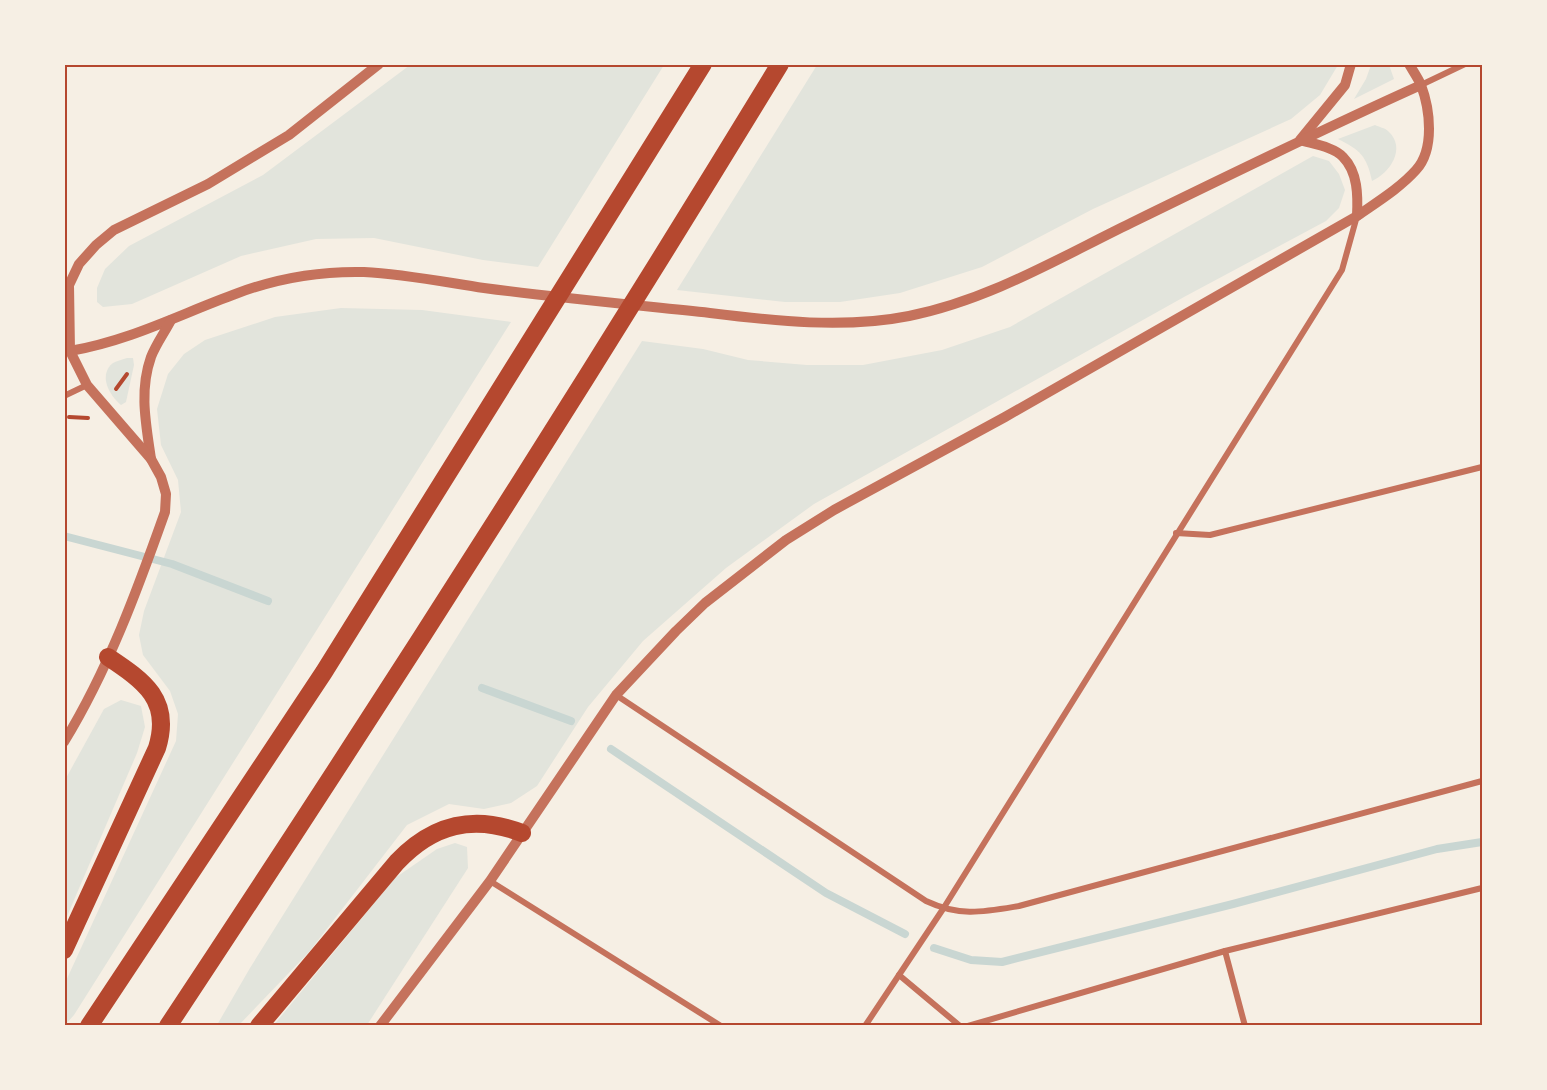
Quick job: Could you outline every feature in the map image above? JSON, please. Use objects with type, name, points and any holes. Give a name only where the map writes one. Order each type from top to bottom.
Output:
[{"type":"highway","points":[[89,1026],[324,672],[704,64]]},
{"type":"highway","points":[[168,1026],[331,779],[696,202],[780,64]]},
{"type":"highway","points":[[64,950],[157,748],[161,732],[161,716],[154,695],[141,680],[108,657]]},
{"type":"highway","points":[[259,1026],[397,862],[420,841],[437,832],[468,823],[495,824],[522,833]]},
{"type":"street","points":[[64,742],[86,704],[129,612],[165,512],[166,494],[161,477],[151,459],[87,386],[70,351],[69,285],[79,264],[114,230],[167,205],[250,160],[289,135],[379,64]]},
{"type":"street","points":[[1300,140],[1345,85],[1351,64]]},
{"type":"street","points":[[380,1026],[490,881],[616,694],[705,603],[786,540],[834,510],[1005,417],[1357,216],[1417,169],[1426,151],[1429,121],[1421,85],[1409,64]]},
{"type":"street","points":[[70,351],[127,338],[248,289],[277,280],[319,274],[362,272],[403,275],[483,288],[748,318],[836,323],[876,321],[943,308],[1031,274],[1300,140],[1465,64]]},
{"type":"street","points":[[866,1026],[943,909],[1342,270],[1357,216],[1358,191],[1351,170],[1343,157],[1331,150],[1300,140]]},
{"type":"street","points":[[151,459],[144,413],[144,387],[152,357],[171,320]]},
{"type":"street","points":[[64,396],[87,386]]},
{"type":"street","points":[[1176,533],[1210,535],[1482,467]]},
{"type":"street","points":[[616,694],[926,901],[943,909],[961,913],[981,913],[1019,906],[1482,781]]},
{"type":"street","points":[[490,881],[721,1026]]},
{"type":"street","points":[[968,1026],[1225,951],[1482,888]]},
{"type":"street","points":[[1225,951],[1245,1026]]},
{"type":"street","points":[[899,975],[960,1026]]},
{"type":"path","points":[[113,392],[129,371]]},
{"type":"path","points":[[69,417],[88,418]]},
{"type":"shaded area","points":[[410,65],[664,65],[538,267],[483,260],[374,238],[316,239],[241,256],[132,304],[103,307],[97,302],[97,288],[105,269],[129,246],[263,175]]},
{"type":"shaded area","points":[[817,65],[1338,65],[1320,95],[1291,119],[1093,209],[982,267],[900,293],[840,302],[785,302],[677,290]]},
{"type":"shaded area","points":[[1371,65],[1389,65],[1394,79],[1354,99],[1366,79]]},
{"type":"shaded area","points":[[1375,125],[1387,130],[1394,138],[1396,152],[1390,166],[1372,181],[1368,165],[1361,155],[1338,139]]},
{"type":"shaded area","points":[[1313,156],[1329,161],[1339,174],[1345,190],[1339,208],[1326,221],[1184,297],[814,504],[726,568],[643,641],[588,707],[537,786],[511,803],[484,809],[449,804],[407,825],[309,952],[239,1025],[217,1025],[250,968],[642,341],[703,349],[748,360],[807,365],[863,365],[942,350],[1010,327]]},
{"type":"shaded area","points":[[341,308],[422,310],[511,322],[74,1015],[65,1025],[65,983],[176,741],[178,714],[170,691],[143,655],[139,635],[144,611],[181,512],[178,480],[161,445],[157,409],[168,374],[184,354],[205,340],[275,317]]},
{"type":"shaded area","points":[[133,358],[134,365],[126,402],[121,405],[109,390],[106,373],[113,363]]},
{"type":"shaded area","points":[[121,700],[141,706],[145,727],[137,753],[65,921],[65,780],[104,709]]},
{"type":"shaded area","points":[[455,843],[467,847],[468,868],[367,1025],[273,1026],[395,878],[437,849]]},
{"type":"waterway","points":[[64,536],[172,564],[268,601]]},
{"type":"waterway","points":[[482,688],[571,721]]},
{"type":"waterway","points":[[611,749],[826,893],[905,934]]},
{"type":"waterway","points":[[934,948],[971,960],[1002,962],[1233,904],[1437,849],[1482,842]]}]
